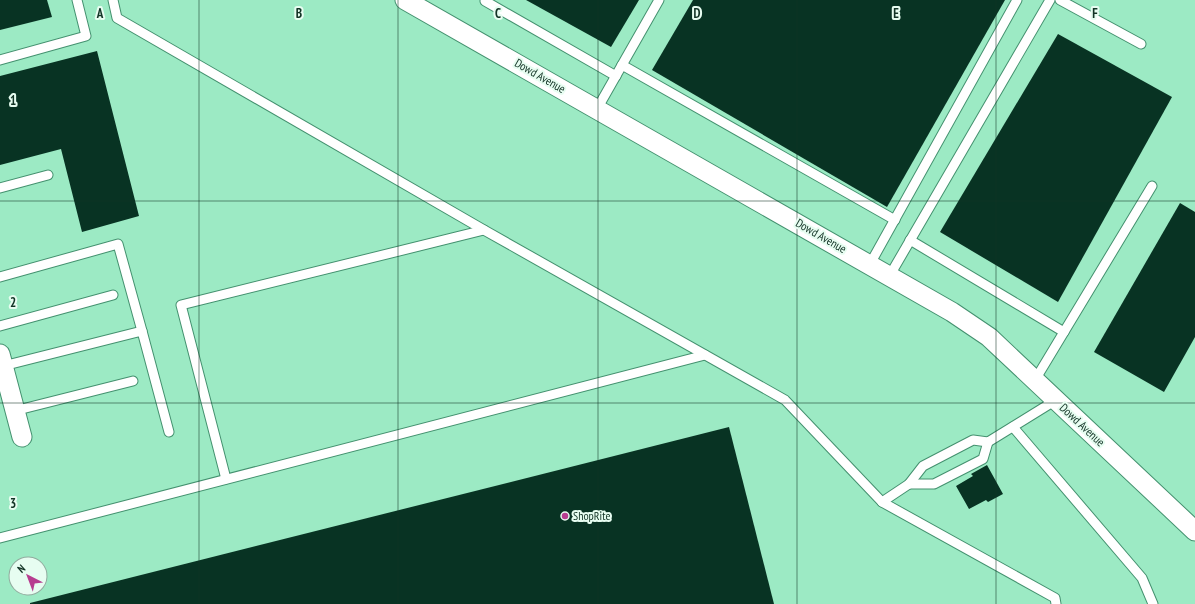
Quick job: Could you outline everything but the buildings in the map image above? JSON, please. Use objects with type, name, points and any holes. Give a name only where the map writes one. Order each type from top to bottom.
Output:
[{"type":"street","name":"Dowd Avenue","points":[[405,0],[890,275],[952,312],[989,337],[1195,531]]},
{"type":"street","points":[[2,360],[22,438]]},
{"type":"lane","points":[[0,60],[86,36],[77,0]]},
{"type":"lane","points":[[113,0],[117,18],[484,230],[785,400],[882,502],[1054,598],[1056,604]]},
{"type":"lane","points":[[597,109],[659,0]]},
{"type":"lane","points":[[870,264],[1017,0]]},
{"type":"lane","points":[[890,275],[1050,0]]},
{"type":"lane","points":[[1060,0],[1141,44]]},
{"type":"lane","points":[[485,1],[616,76]]},
{"type":"lane","points":[[622,65],[894,220]]},
{"type":"lane","points":[[0,188],[48,175]]},
{"type":"lane","points":[[1035,380],[1152,186]]},
{"type":"lane","points":[[226,479],[182,306],[484,230]]},
{"type":"lane","points":[[910,240],[1064,332]]},
{"type":"lane","points":[[0,277],[118,244],[169,432]]},
{"type":"lane","points":[[0,326],[113,294]]},
{"type":"lane","points":[[2,360],[142,330]]},
{"type":"lane","points":[[0,538],[705,355]]},
{"type":"lane","points":[[14,411],[133,381]]},
{"type":"lane","points":[[882,502],[909,484],[923,466],[973,440],[988,442],[1056,400]]},
{"type":"lane","points":[[1013,427],[1142,578],[1153,604]]},
{"type":"lane","points":[[909,484],[934,484],[983,459],[988,442]]},
{"type":"place","name":"ShopRite","points":[[565,516]]}]
